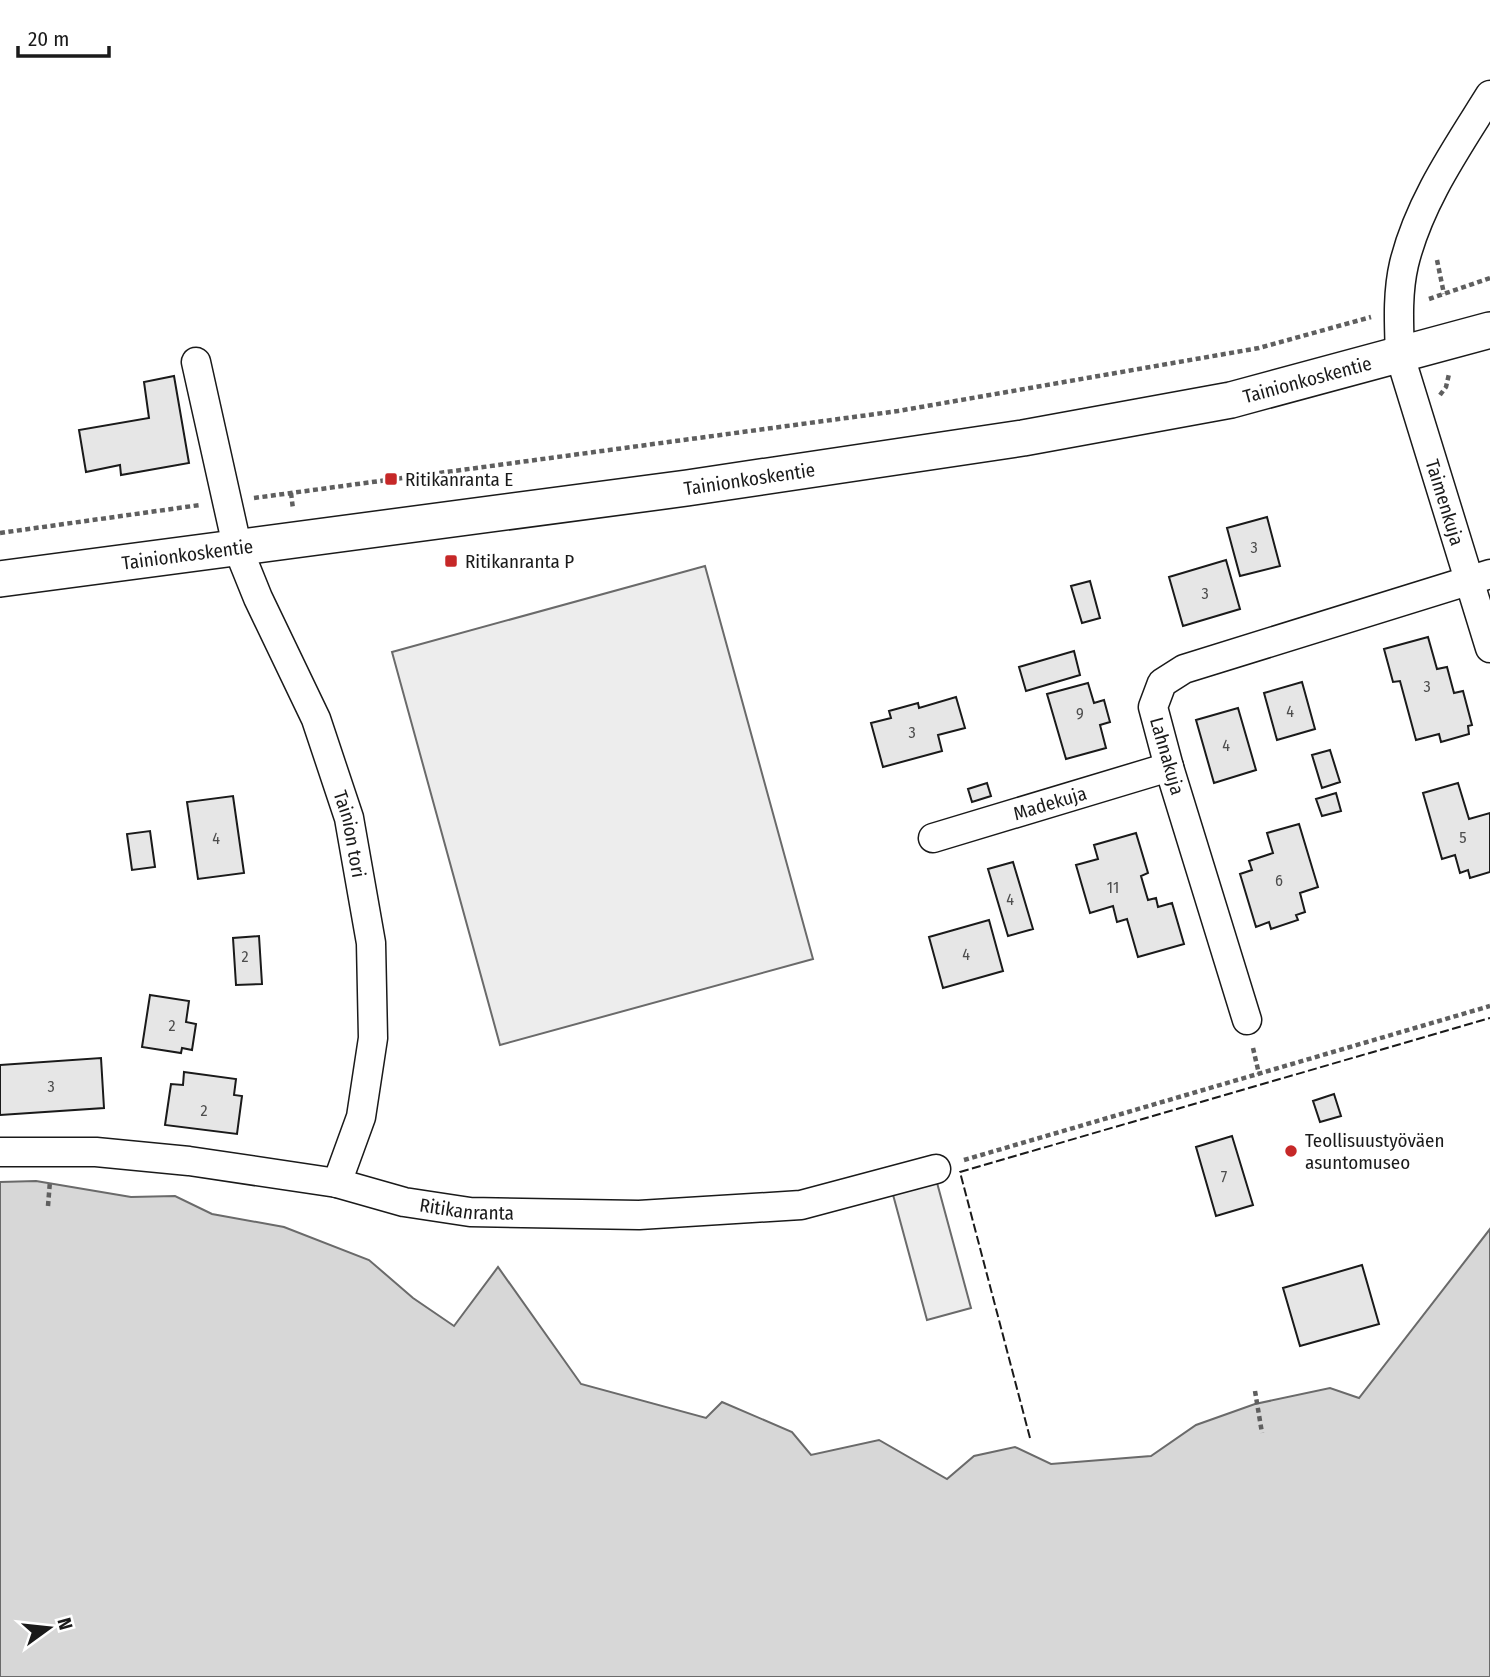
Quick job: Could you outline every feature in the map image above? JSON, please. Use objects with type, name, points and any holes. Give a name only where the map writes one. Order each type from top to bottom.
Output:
[{"type":"street","name":"Taimenkuja","points":[[1490,95],[1458,145],[1420,216],[1404,265],[1398,310],[1400,356],[1480,577],[1490,648]]},
{"type":"street","name":"Tainionkoskentie","points":[[0,579],[687,488],[1023,438],[1231,400],[1490,330]]},
{"type":"street","name":"Tainion tori","points":[[196,362],[237,546],[258,598],[320,731],[349,818],[371,943],[373,1038],[361,1117],[337,1183]]},
{"type":"street","name":"Lahnakuja","points":[[1247,1020],[1153,707],[1162,683],[1184,669],[1480,577]]},
{"type":"street","name":"Madekuja","points":[[933,838],[1169,767]]},
{"type":"street","name":"Ritikanranta","points":[[0,1152],[109,1153],[189,1161],[337,1183],[404,1202],[470,1212],[639,1215],[801,1205],[936,1168]]},
{"type":"path","points":[[0,533],[898,411],[1259,348],[1398,310],[1490,278]]},
{"type":"path","points":[[936,1168],[1490,1006]]},
{"type":"path","points":[[48,1206],[50,1181]]},
{"type":"path","points":[[1255,1391],[1262,1433]]},
{"type":"shaded area","points":[[705,566],[813,959],[500,1045],[392,652]]},
{"type":"shaded area","points":[[936,1179],[971,1308],[927,1320],[892,1191]]},
{"type":"shaded area","points":[[36,1181],[131,1197],[175,1196],[212,1214],[284,1227],[369,1260],[413,1298],[454,1326],[498,1267],[581,1384],[706,1418],[722,1402],[792,1432],[811,1455],[879,1440],[947,1479],[974,1456],[1015,1447],[1051,1464],[1151,1456],[1196,1425],[1255,1404],[1330,1388],[1359,1398],[1490,1229],[1490,1677],[0,1677],[0,1182]]},
{"type":"building","points":[[174,376],[189,463],[121,475],[120,465],[86,472],[79,430],[149,418],[144,382]]},
{"type":"building","points":[[1267,517],[1280,566],[1240,576],[1227,528]]},
{"type":"building","points":[[1226,560],[1240,609],[1183,626],[1169,577]]},
{"type":"building","points":[[1090,581],[1100,618],[1082,623],[1071,586]]},
{"type":"building","points":[[1428,637],[1437,669],[1447,667],[1454,693],[1463,691],[1472,725],[1468,726],[1469,734],[1441,742],[1439,734],[1416,740],[1400,681],[1393,682],[1384,649]]},
{"type":"building","points":[[1074,651],[1080,675],[1026,691],[1019,667]]},
{"type":"building","points":[[1302,682],[1315,729],[1277,740],[1264,693]]},
{"type":"building","points":[[1088,683],[1094,703],[1104,700],[1110,722],[1100,725],[1106,748],[1066,759],[1047,694]]},
{"type":"building","points":[[956,697],[965,728],[938,735],[942,751],[883,767],[871,723],[891,718],[889,711],[918,703],[919,708]]},
{"type":"building","points":[[1238,708],[1256,770],[1214,783],[1196,720]]},
{"type":"building","points":[[1330,750],[1340,782],[1322,788],[1312,755]]},
{"type":"building","points":[[987,783],[991,796],[972,802],[968,789]]},
{"type":"building","points":[[1458,783],[1469,819],[1490,813],[1490,872],[1470,878],[1468,870],[1460,873],[1455,855],[1442,859],[1423,793]]},
{"type":"building","points":[[1336,793],[1341,811],[1322,816],[1316,799]]},
{"type":"building","points":[[233,796],[244,873],[198,879],[187,802]]},
{"type":"building","points":[[1299,824],[1318,887],[1300,893],[1305,912],[1296,915],[1298,920],[1271,929],[1269,922],[1256,927],[1240,874],[1252,870],[1249,861],[1273,853],[1267,833]]},
{"type":"building","points":[[150,831],[155,867],[132,870],[127,834]]},
{"type":"building","points":[[1136,833],[1148,873],[1141,876],[1148,900],[1156,898],[1158,907],[1172,903],[1184,944],[1138,957],[1127,919],[1117,922],[1113,906],[1090,913],[1076,865],[1098,859],[1094,845]]},
{"type":"building","points":[[1013,862],[1033,929],[1008,936],[988,869]]},
{"type":"building","points":[[989,920],[1003,971],[943,988],[929,937]]},
{"type":"building","points":[[259,936],[262,984],[236,985],[233,938]]},
{"type":"building","points":[[150,995],[189,1001],[186,1022],[196,1024],[192,1050],[182,1048],[181,1053],[142,1047]]},
{"type":"building","points":[[101,1058],[104,1108],[0,1115],[0,1065]]},
{"type":"building","points":[[184,1072],[236,1079],[234,1095],[242,1096],[237,1134],[165,1125],[171,1084],[183,1085]]},
{"type":"building","points":[[1334,1094],[1341,1116],[1320,1122],[1313,1101]]},
{"type":"building","points":[[1232,1136],[1253,1205],[1216,1216],[1196,1147]]},
{"type":"building","points":[[1362,1265],[1379,1324],[1300,1346],[1283,1288]]},
{"type":"fence","points":[[1030,1438],[960,1172],[1490,1018]]},
{"type":"place","name":"Ritikanranta E","points":[[391,479]]},
{"type":"place","name":"Ritikanranta P","points":[[451,561]]},
{"type":"place","name":"Teollisuustyöväen asuntomuseo","points":[[1291,1151]]}]
